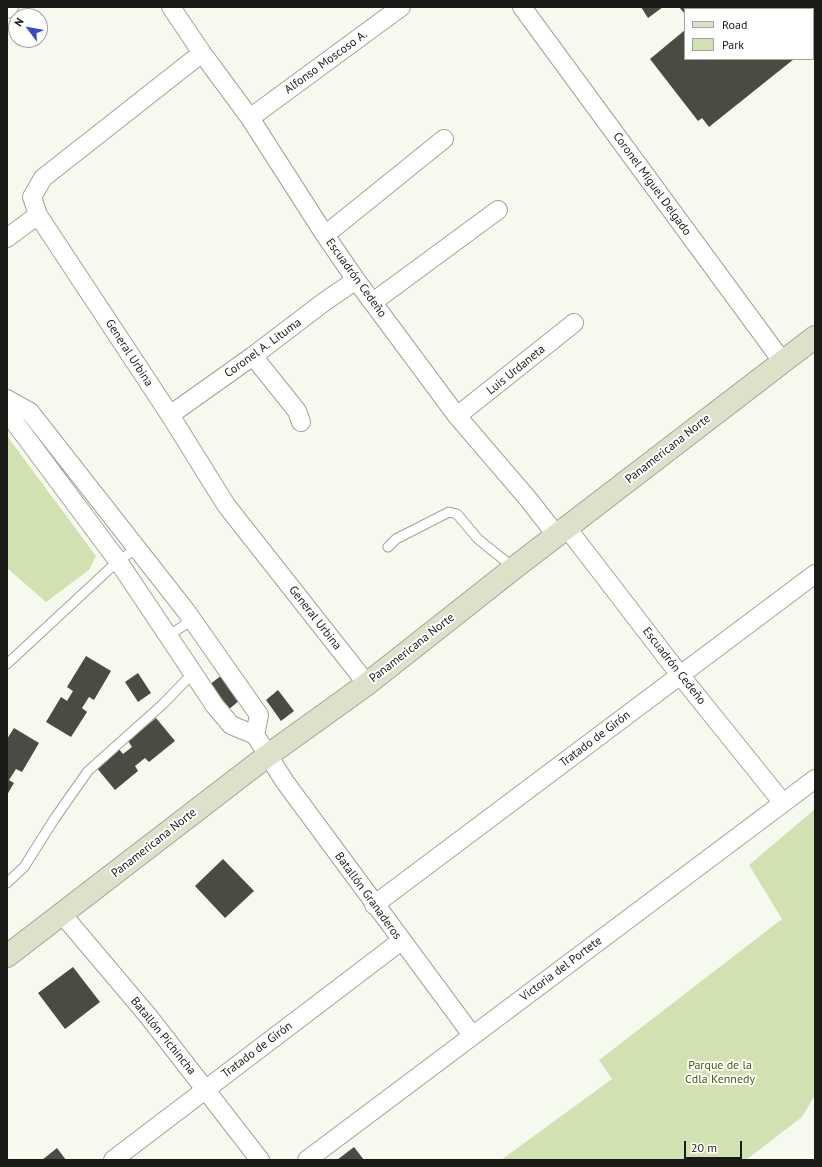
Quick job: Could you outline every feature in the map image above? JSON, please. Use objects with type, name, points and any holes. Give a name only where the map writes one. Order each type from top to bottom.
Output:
[{"type":"main road","name":"Panamericana Norte","points":[[7,956],[267,756],[367,684],[514,568],[815,337]]},
{"type":"street","name":"Escuadrón Cedeño","points":[[171,7],[202,53],[250,118],[325,235],[356,280],[457,416],[529,500],[562,532],[783,803]]},
{"type":"street","name":"Alfonso Moscoso A.","points":[[250,118],[401,7]]},
{"type":"street","name":"Coronel Miguel Delgado","points":[[522,7],[782,361]]},
{"type":"street","name":"General Urbina","points":[[202,53],[43,178],[32,197],[38,215],[170,415],[226,505],[367,684]]},
{"type":"street","points":[[325,235],[444,140]]},
{"type":"street","points":[[373,302],[498,210]]},
{"type":"street","points":[[7,238],[38,215]]},
{"type":"street","name":"Coronel A. Lituma","points":[[170,415],[356,280]]},
{"type":"street","name":"Luis Urdaneta","points":[[457,416],[574,323]]},
{"type":"street","points":[[253,356],[297,411],[301,422]]},
{"type":"street","points":[[7,399],[30,412],[192,620],[259,715],[255,736],[232,725],[215,706],[118,561],[7,412]]},
{"type":"street","name":"Tratado de Girón","points":[[374,905],[815,574]]},
{"type":"street","name":"Batallón Granaderos","points":[[255,736],[284,782],[472,1035]]},
{"type":"street","name":"Victoria del Portete","points":[[307,1160],[815,778]]},
{"type":"street","name":"Batallón Pichincha","points":[[62,914],[149,1017],[260,1160]]},
{"type":"street","name":"Tratado de Girón","points":[[113,1160],[401,941]]},
{"type":"lane","points":[[388,547],[396,539],[449,512],[457,514],[478,539],[514,568]]},
{"type":"lane","points":[[7,664],[118,561],[137,548]]},
{"type":"lane","points":[[168,636],[192,620]]},
{"type":"lane","points":[[7,883],[24,867],[55,818],[88,771],[163,704],[194,673]]},
{"type":"green space","points":[[7,436],[96,556],[89,570],[46,602],[7,568]]},
{"type":"green space","name":"Parque de la Cdla Kennedy","points":[[815,809],[815,1095],[802,1117],[746,1160],[501,1160],[612,1079],[599,1060],[782,919],[749,865]]},
{"type":"building","points":[[641,7],[663,7],[648,18]]},
{"type":"building","points":[[679,7],[697,8],[684,8],[684,13]]},
{"type":"building","points":[[698,7],[721,8],[698,8]]},
{"type":"building","points":[[684,31],[684,60],[793,60],[709,127],[702,118],[698,121],[650,59]]},
{"type":"building","points":[[86,656],[111,671],[94,700],[89,697],[82,708],[87,712],[71,737],[46,722],[61,697],[67,701],[73,691],[67,687]]},
{"type":"building","points":[[138,673],[151,693],[138,702],[125,682]]},
{"type":"building","points":[[222,675],[240,700],[228,710],[209,685]]},
{"type":"building","points":[[278,690],[294,711],[281,721],[266,700]]},
{"type":"building","points":[[156,718],[175,741],[149,762],[145,758],[135,766],[138,771],[115,790],[96,767],[118,748],[123,754],[132,747],[128,741]]},
{"type":"building","points":[[14,728],[39,743],[22,772],[16,769],[9,780],[14,783],[7,795],[7,739]]},
{"type":"building","points":[[223,859],[254,891],[225,918],[195,886]]},
{"type":"building","points":[[73,967],[100,1002],[65,1029],[38,993]]},
{"type":"building","points":[[354,1147],[364,1160],[337,1160]]},
{"type":"building","points":[[57,1148],[66,1160],[42,1160]]}]
